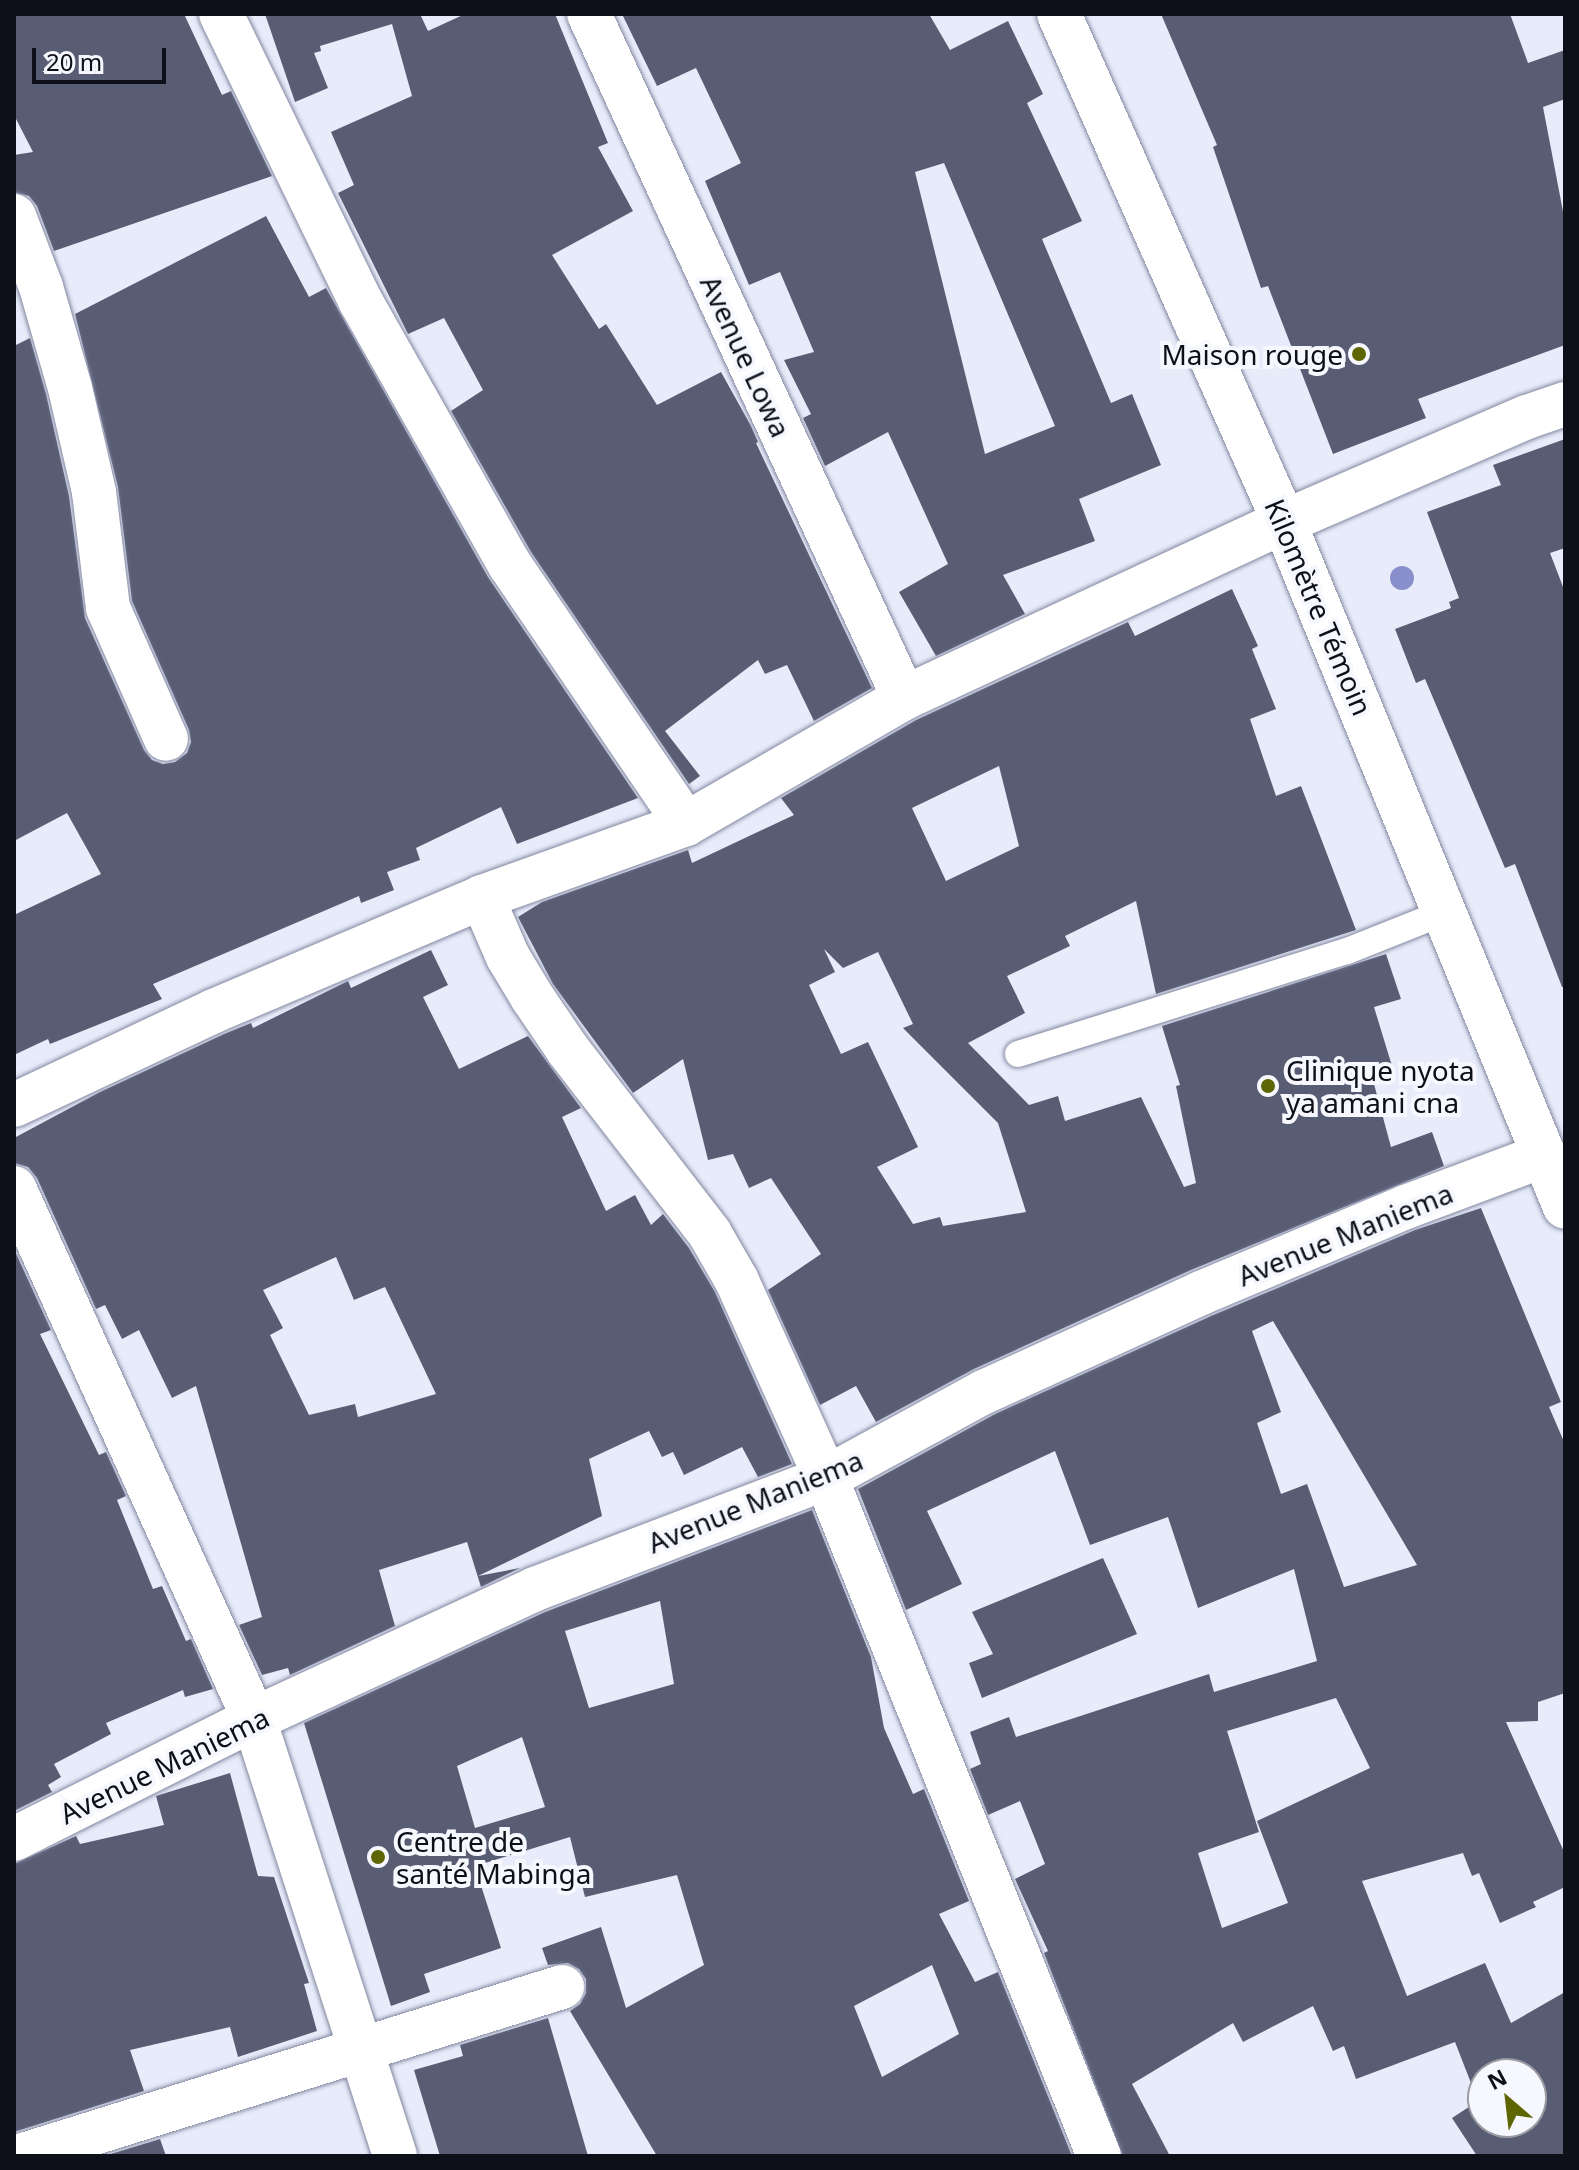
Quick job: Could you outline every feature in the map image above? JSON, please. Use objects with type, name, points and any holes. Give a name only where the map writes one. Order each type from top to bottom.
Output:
[{"type":"street","points":[[221,14],[361,302],[494,539],[686,824]]},
{"type":"street","name":"Avenue Lowa","points":[[589,14],[904,698]]},
{"type":"street","name":"Kilomètre Témoin","points":[[1059,14],[1284,522],[1565,1207]]},
{"type":"street","points":[[14,216],[41,287],[70,388],[94,492],[108,608],[166,739]]},
{"type":"street","points":[[14,1105],[214,1011],[482,897],[686,824],[904,698],[1284,522],[1527,417],[1565,404]]},
{"type":"street","points":[[482,897],[508,957],[550,1024],[710,1234],[737,1281],[826,1478],[1099,2156]]},
{"type":"street","name":"Avenue Maniema","points":[[14,1839],[254,1719],[535,1589],[826,1478],[984,1392],[1201,1293],[1406,1207],[1545,1155]]},
{"type":"street","points":[[14,1188],[254,1719],[395,2156]]},
{"type":"street","points":[[20,2156],[562,1987]]},
{"type":"lane","points":[[1018,1054],[1347,951],[1445,912]]},
{"type":"building","points":[[14,14],[184,14],[222,95],[231,91],[272,176],[54,251],[37,206],[29,196],[14,192],[14,155],[33,152],[14,115]]},
{"type":"building","points":[[265,14],[420,14],[428,31],[465,14],[555,14],[608,143],[598,147],[633,211],[552,255],[599,329],[606,324],[657,405],[721,372],[751,426],[756,443],[872,688],[814,721],[787,665],[765,674],[758,660],[665,731],[700,776],[689,784],[531,552],[451,411],[483,390],[444,318],[408,334],[338,193],[354,185],[331,132],[412,96],[392,24],[320,46],[321,51],[314,53],[328,88],[295,102]]},
{"type":"building","points":[[622,14],[929,14],[950,50],[1008,21],[1043,94],[1027,103],[1082,221],[1042,239],[1111,403],[1132,394],[1161,465],[1079,499],[1095,541],[1003,575],[1025,614],[936,656],[899,592],[948,564],[888,432],[825,466],[803,418],[811,414],[784,360],[814,352],[780,272],[749,285],[705,181],[741,163],[696,68],[657,86]],"holes":[[[944,163],[1055,426],[985,454],[915,172]]]},
{"type":"building","points":[[1161,14],[1510,14],[1528,63],[1565,50],[1565,99],[1543,107],[1565,222],[1565,345],[1418,399],[1426,418],[1333,454],[1268,286],[1261,288],[1213,147],[1217,145]]},
{"type":"building","points":[[266,216],[309,297],[326,288],[488,577],[638,798],[517,844],[501,807],[416,848],[420,860],[387,872],[394,890],[361,903],[359,896],[153,984],[162,999],[50,1044],[48,1039],[14,1055],[14,915],[101,874],[67,813],[14,841],[14,346],[30,338],[46,394],[69,496],[85,618],[144,750],[152,760],[163,764],[175,762],[187,753],[191,742],[189,730],[132,601],[118,487],[75,314]]},
{"type":"building","points":[[1565,439],[1565,548],[1550,553],[1565,592],[1565,987],[1562,987],[1515,864],[1505,868],[1425,679],[1416,683],[1395,629],[1451,608],[1449,602],[1459,598],[1427,512],[1501,485],[1493,465]]},
{"type":"building","points":[[1232,589],[1258,646],[1252,649],[1276,709],[1250,719],[1276,796],[1301,786],[1356,930],[1156,994],[1136,901],[1065,936],[1070,946],[1007,976],[1025,1013],[968,1043],[1029,1105],[1058,1096],[1065,1121],[1141,1097],[1184,1187],[1196,1183],[1176,1086],[1180,1085],[1162,1026],[1386,954],[1401,999],[1374,1007],[1392,1066],[1371,1073],[1391,1147],[1432,1132],[1444,1166],[1191,1270],[974,1369],[876,1422],[856,1386],[820,1405],[768,1290],[821,1254],[771,1178],[749,1188],[733,1154],[708,1160],[683,1059],[633,1093],[553,984],[518,917],[542,902],[688,850],[692,863],[794,815],[781,798],[916,720],[1128,622],[1135,636]],"holes":[[[999,766],[1019,846],[946,881],[912,808]],[[824,949],[843,968],[878,952],[913,1024],[903,1028],[998,1123],[1026,1212],[943,1226],[940,1217],[913,1224],[877,1167],[918,1147],[868,1042],[841,1054],[809,985],[835,972]]]},
{"type":"building","points":[[431,950],[448,985],[423,997],[459,1069],[528,1036],[581,1108],[562,1117],[606,1211],[635,1195],[651,1225],[663,1214],[689,1248],[715,1292],[792,1464],[758,1477],[742,1447],[684,1475],[673,1452],[662,1457],[649,1431],[589,1459],[602,1516],[478,1576],[520,1568],[481,1587],[467,1542],[379,1570],[395,1626],[290,1675],[288,1668],[262,1675],[239,1625],[262,1617],[196,1386],[172,1398],[139,1330],[122,1339],[105,1305],[96,1309],[37,1178],[28,1167],[14,1163],[14,1138],[100,1092],[224,1034],[251,1023],[253,1028],[348,981],[351,988]],"holes":[[[336,1257],[354,1300],[385,1287],[436,1394],[358,1417],[355,1404],[309,1415],[270,1335],[283,1328],[263,1290]]]},
{"type":"building","points":[[1481,1208],[1561,1402],[1549,1407],[1565,1444],[1565,1693],[1538,1702],[1538,1721],[1506,1722],[1565,1854],[1565,1887],[1533,1902],[1536,1907],[1500,1923],[1479,1873],[1472,1876],[1463,1853],[1362,1881],[1407,1996],[1485,1963],[1511,2023],[1565,1992],[1565,2156],[1477,2156],[1452,2118],[1467,2108],[1467,2138],[1547,2138],[1547,2058],[1467,2058],[1467,2073],[1455,2042],[1356,2079],[1344,2046],[1333,2051],[1313,2006],[1243,2042],[1233,2023],[1132,2084],[1170,2156],[1123,2156],[1044,1953],[1048,1951],[1015,1879],[1045,1864],[1020,1801],[988,1815],[970,1769],[981,1764],[970,1732],[1009,1717],[1016,1737],[1209,1674],[1214,1692],[1317,1661],[1294,1569],[1198,1608],[1168,1517],[1090,1545],[1055,1451],[927,1511],[962,1584],[906,1610],[858,1489],[995,1414],[1211,1316],[1415,1230]],"holes":[[[1273,1321],[1417,1565],[1344,1587],[1307,1484],[1281,1494],[1257,1423],[1281,1412],[1252,1331]],[[1336,1698],[1370,1768],[1257,1821],[1288,1903],[1222,1928],[1198,1853],[1259,1832],[1227,1731]]]},
{"type":"building","points":[[14,1249],[51,1330],[40,1334],[99,1455],[106,1452],[126,1496],[117,1500],[153,1589],[162,1586],[186,1641],[191,1639],[213,1689],[185,1697],[183,1690],[106,1723],[111,1734],[54,1764],[61,1777],[48,1785],[52,1792],[14,1811]]},
{"type":"building","points":[[812,1510],[871,1657],[884,1728],[913,1794],[924,1789],[969,1901],[939,1914],[975,1982],[998,1972],[1072,2156],[657,2156],[570,2011],[580,2004],[586,1993],[586,1979],[579,1969],[568,1963],[548,1965],[542,1948],[601,1927],[626,2008],[704,1965],[677,1875],[585,1897],[570,1837],[485,1863],[488,1873],[478,1876],[501,1948],[424,1974],[430,1992],[391,2006],[304,1723],[545,1612]],"holes":[[[660,1601],[674,1684],[589,1708],[565,1631]],[[522,1737],[545,1807],[475,1828],[457,1766]],[[932,1965],[959,2034],[882,2077],[854,2006]]]},
{"type":"building","points":[[1103,1558],[1137,1634],[982,1698],[969,1663],[993,1654],[972,1612]]},
{"type":"building","points":[[230,1773],[258,1876],[274,1877],[309,1983],[304,1984],[317,2031],[238,2057],[230,2027],[130,2050],[144,2091],[14,2132],[14,1864],[76,1836],[80,1844],[164,1825],[156,1796]]},
{"type":"building","points":[[548,2018],[588,2156],[440,2156],[414,2070],[463,2056],[460,2045]]},
{"type":"building","points":[[160,2139],[166,2156],[104,2156]]},
{"type":"place","name":"Maison rouge","points":[[1359,354]]},
{"type":"place","name":"Clinique nyota ya amani cna","points":[[1268,1086]]},
{"type":"place","name":"Centre de santé Mabinga","points":[[378,1857]]}]
